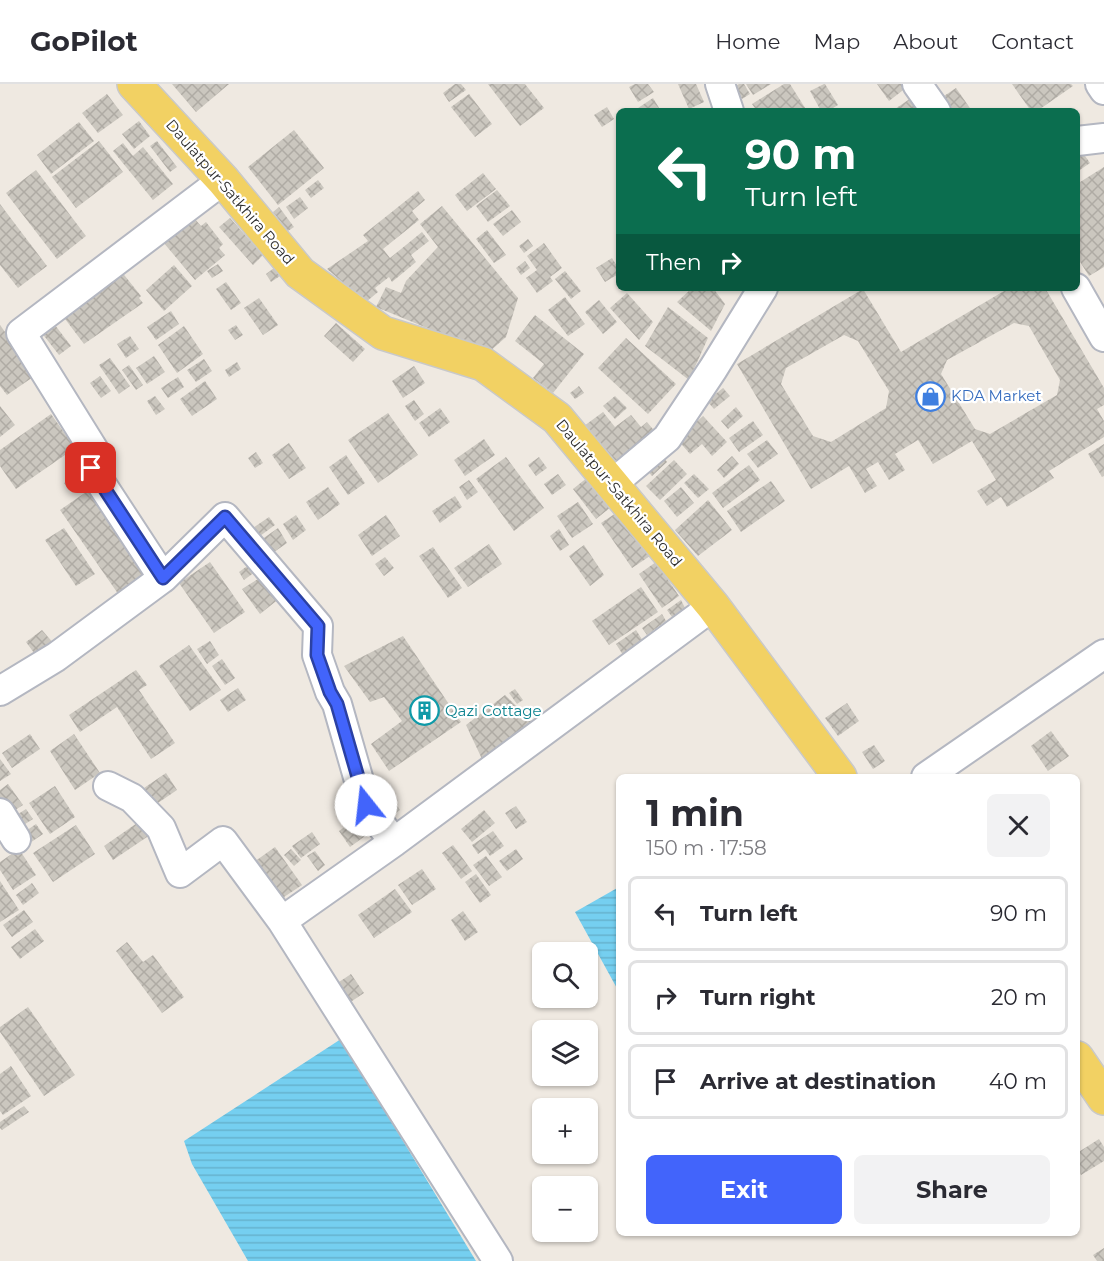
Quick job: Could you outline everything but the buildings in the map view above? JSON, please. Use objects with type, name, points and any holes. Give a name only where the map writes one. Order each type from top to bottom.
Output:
[{"type":"main road","name":"Daulatpur-Satkhira Road","points":[[134,84],[223,180],[300,273],[383,333],[483,364],[557,418],[713,606],[838,774]]},
{"type":"main road","points":[[1080,1062],[1104,1098]]},
{"type":"street","points":[[720,84],[728,108]]},
{"type":"street","points":[[916,84],[934,108]]},
{"type":"street","points":[[1100,84],[1104,90]]},
{"type":"street","points":[[1080,141],[1104,138]]},
{"type":"street","points":[[163,578],[91,468],[100,460],[21,333],[223,180]]},
{"type":"street","points":[[612,484],[667,438],[761,291]]},
{"type":"street","points":[[1078,291],[1104,337]]},
{"type":"street","points":[[0,691],[56,657],[163,578],[225,517],[318,626],[317,655],[330,692],[337,704],[366,805],[394,842]]},
{"type":"street","points":[[282,921],[394,842],[713,606]]},
{"type":"street","points":[[930,774],[1104,654]]},
{"type":"street","points":[[108,786],[132,798],[161,828],[180,873],[223,841],[282,921],[498,1261]]},
{"type":"street","points":[[0,813],[16,839]]},
{"type":"water","points":[[616,889],[616,987],[598,954],[598,942],[592,942],[575,912]]},
{"type":"water","points":[[341,1039],[476,1261],[248,1261],[192,1164],[184,1141]]},
{"type":"place","name":"KDA Market","points":[[930,396]]},
{"type":"place","name":"Qazi Cottage","points":[[424,711]]},
{"type":"route","points":[[91,468],[163,578],[225,517],[318,626],[317,655],[330,692],[337,704],[366,805]]}]
